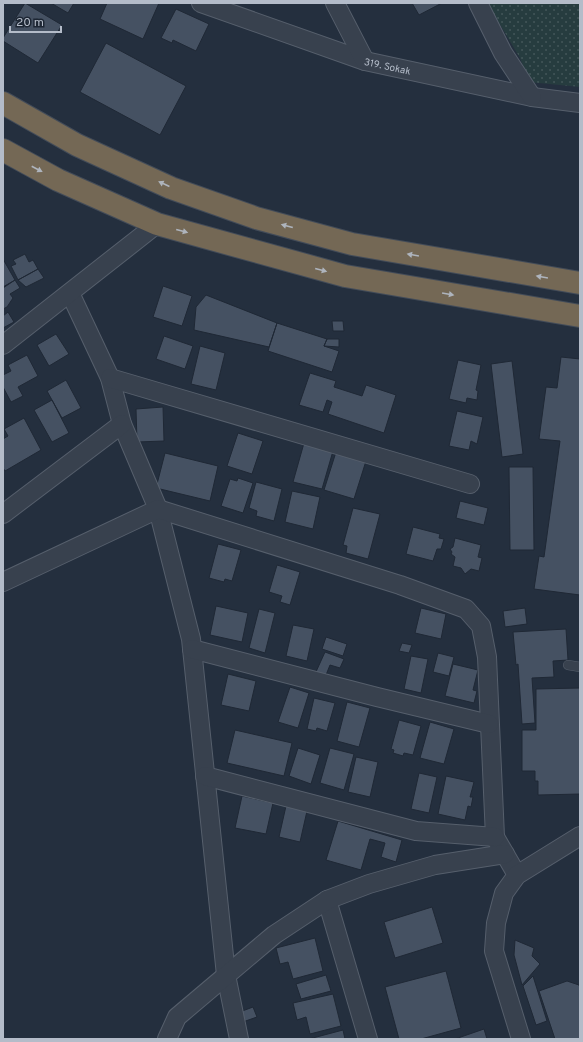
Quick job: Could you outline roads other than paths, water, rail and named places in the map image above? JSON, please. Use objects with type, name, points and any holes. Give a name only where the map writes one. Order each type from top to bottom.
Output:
[{"type":"highway","points":[[3,103],[77,145],[171,188],[256,218],[352,244],[580,283]]},
{"type":"highway","points":[[3,150],[58,180],[157,224],[345,276],[580,316]]},
{"type":"street","name":"319. Sokak","points":[[201,3],[365,61],[532,97],[580,103]]},
{"type":"street","points":[[335,3],[365,61]]},
{"type":"street","points":[[478,3],[502,53],[532,97]]},
{"type":"street","points":[[3,345],[157,224]]},
{"type":"street","points":[[70,293],[110,378],[122,424],[158,509],[191,638],[226,975],[239,1039]]},
{"type":"street","points":[[110,378],[470,484]]},
{"type":"street","points":[[3,514],[122,424]]},
{"type":"street","points":[[3,582],[158,509],[400,585],[466,609],[481,626],[487,656],[489,724],[496,837],[517,875]]},
{"type":"street","points":[[192,649],[377,697],[489,724]]},
{"type":"street","points":[[205,776],[416,831],[496,837]]},
{"type":"street","points":[[521,1039],[494,951],[496,923],[504,893],[517,875],[580,836]]},
{"type":"street","points":[[167,1039],[177,1017],[274,935],[326,900],[369,884],[435,865],[505,854]]},
{"type":"street","points":[[326,900],[368,1039]]},
{"type":"lane","points":[[568,665],[580,667]]}]
